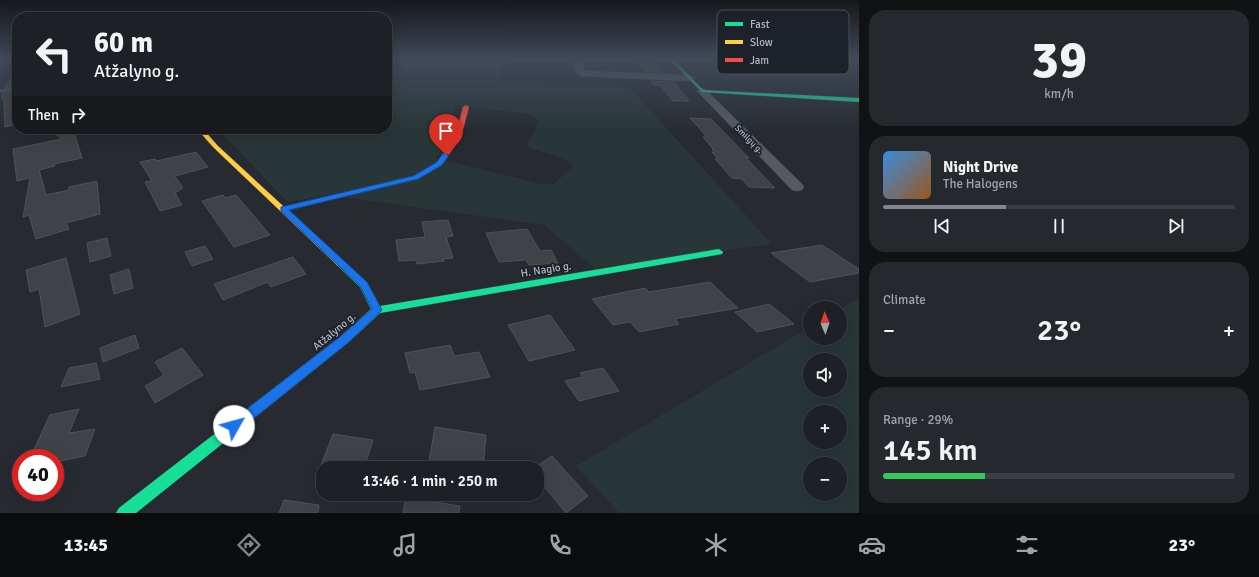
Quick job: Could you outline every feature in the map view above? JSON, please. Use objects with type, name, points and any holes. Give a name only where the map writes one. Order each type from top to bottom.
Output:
[{"type":"street","name":"Smilgų g.","points":[[695,83],[797,187]]},
{"type":"street","points":[[702,91],[859,100]]},
{"type":"street","points":[[284,209],[416,178],[440,164],[458,137],[466,107]]},
{"type":"street","points":[[204,134],[216,147],[364,285],[377,310]]},
{"type":"street","name":"H. Nagio g.","points":[[377,310],[720,252]]},
{"type":"street","name":"Atžalyno g.","points":[[124,513],[345,339],[377,310]]},
{"type":"lane","points":[[0,91],[12,89]]},
{"type":"shaded area","points":[[392,83],[548,83],[630,88],[772,244],[595,268],[544,225],[327,195],[288,202],[222,134],[392,134]],"holes":[[[454,105],[533,115],[539,121],[527,144],[529,148],[565,159],[573,166],[554,184],[541,184],[436,158],[453,132]]]},
{"type":"shaded area","points":[[859,298],[859,513],[619,513],[576,466],[803,331],[803,345],[847,345],[847,305]]},
{"type":"building","points":[[8,83],[12,83],[12,87],[4,88]]},
{"type":"building","points":[[652,83],[675,83],[689,101],[673,101],[661,86],[654,85]]},
{"type":"building","points":[[12,92],[12,125],[5,127],[4,100],[2,100],[2,93]]},
{"type":"building","points":[[690,118],[711,119],[749,158],[745,157],[775,188],[749,187],[742,179],[732,178],[715,159],[718,159],[712,152],[715,152],[712,149],[714,150],[703,137],[707,137]]},
{"type":"building","points":[[56,134],[75,134],[82,158],[54,164],[55,166],[39,170],[46,195],[69,190],[69,187],[97,181],[100,214],[66,223],[69,229],[36,239],[29,215],[23,217],[30,178],[17,181],[13,149],[62,139]]},
{"type":"building","points":[[196,152],[208,167],[175,176],[183,188],[175,193],[182,205],[160,211],[145,182],[152,181],[140,162],[155,159],[157,161]]},
{"type":"building","points":[[223,195],[226,198],[236,195],[270,235],[234,247],[202,201]]},
{"type":"building","points":[[448,220],[453,236],[446,237],[453,258],[443,259],[444,261],[417,264],[416,260],[399,261],[396,240],[425,237],[422,222]]},
{"type":"building","points":[[527,229],[540,251],[551,250],[558,263],[529,265],[526,260],[499,262],[486,233]]},
{"type":"building","points":[[107,238],[111,256],[90,262],[87,243]]},
{"type":"building","points":[[822,245],[859,269],[859,273],[810,282],[771,253]]},
{"type":"building","points":[[205,246],[213,259],[192,266],[185,252]]},
{"type":"building","points":[[293,257],[306,274],[271,287],[268,282],[223,300],[214,284]]},
{"type":"building","points":[[66,258],[80,314],[45,327],[39,289],[30,292],[26,270]]},
{"type":"building","points":[[129,269],[133,288],[114,294],[110,275]]},
{"type":"building","points":[[710,282],[738,308],[675,319],[679,324],[639,332],[630,322],[613,325],[592,299],[645,288],[649,292]]},
{"type":"building","points":[[769,304],[794,324],[757,332],[735,312]]},
{"type":"building","points":[[550,315],[575,350],[529,361],[508,325]]},
{"type":"building","points":[[135,335],[139,348],[103,362],[100,348]]},
{"type":"building","points":[[450,345],[454,356],[479,352],[490,377],[420,390],[415,372],[410,373],[405,353]]},
{"type":"building","points":[[182,348],[203,375],[155,403],[145,386],[164,375],[155,362]]},
{"type":"building","points":[[96,363],[100,379],[61,387],[69,368]]},
{"type":"building","points":[[603,368],[619,391],[579,401],[565,381],[583,377],[580,373]]},
{"type":"building","points":[[79,409],[69,433],[95,429],[85,456],[64,460],[64,449],[34,449],[50,415]]},
{"type":"building","points":[[435,427],[486,435],[484,461],[429,461]]},
{"type":"building","points":[[333,434],[373,440],[366,461],[323,461]]},
{"type":"building","points":[[552,456],[588,496],[566,513],[544,486],[544,461]]},
{"type":"building","points":[[284,500],[319,505],[318,513],[279,513]]},
{"type":"building","points":[[405,501],[430,501],[460,506],[459,513],[403,513]]},
{"type":"traffic: fast","points":[[694,83],[702,91],[859,100]]},
{"type":"traffic: fast","points":[[377,310],[719,252]]},
{"type":"traffic: fast","points":[[124,513],[345,339],[377,310],[364,285],[341,264]]},
{"type":"traffic: slow","points":[[204,134],[216,147],[341,264]]},
{"type":"traffic: jam","points":[[284,209],[416,178],[440,164],[458,137],[466,107]]},
{"type":"route","points":[[234,426],[345,339],[377,310],[364,285],[284,209],[416,178],[440,164],[446,155]]}]
